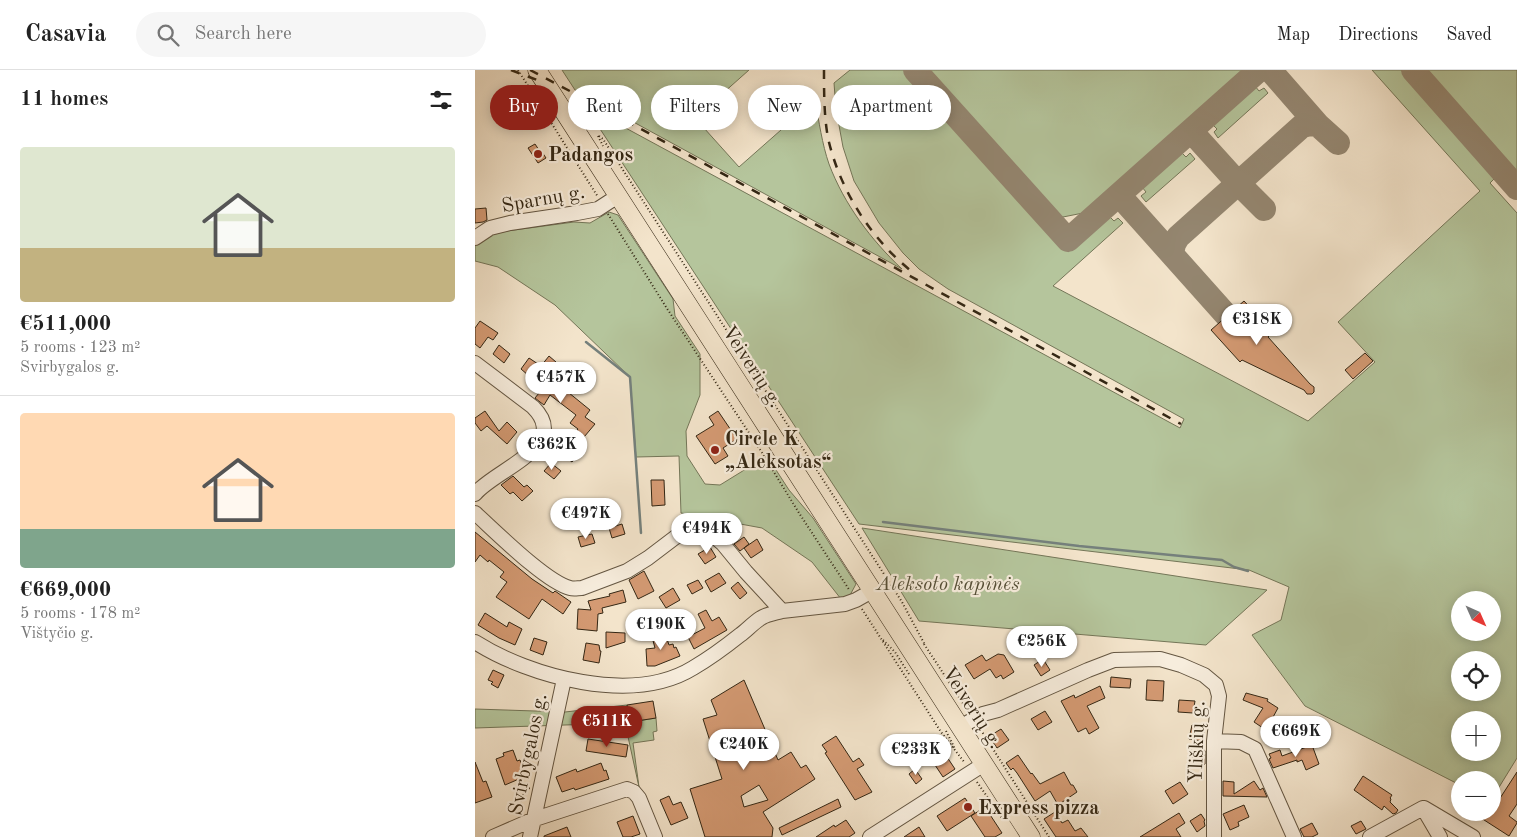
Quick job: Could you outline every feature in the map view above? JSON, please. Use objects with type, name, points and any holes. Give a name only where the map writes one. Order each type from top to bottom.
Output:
[{"type":"main road","name":"Veiverių g.","points":[[537,70],[959,724],[978,769],[1031,837]]},
{"type":"street","name":"Sparnų g.","points":[[475,238],[491,228],[511,222],[598,209],[618,196]]},
{"type":"street","points":[[475,363],[533,407],[543,421],[545,428],[544,434],[531,450],[504,472],[485,484],[475,494]]},
{"type":"street","points":[[475,513],[547,575],[569,588],[582,588],[627,571],[649,558],[677,536],[695,534],[716,538],[745,572],[783,611]]},
{"type":"street","points":[[475,642],[499,657],[531,670],[564,679],[593,684],[634,685],[673,678],[691,670],[715,655],[761,618],[783,611],[845,604],[872,591]]},
{"type":"street","name":"Yliškių g.","points":[[959,724],[1114,660],[1160,659],[1205,675],[1216,685],[1219,696],[1214,741],[1214,837]]},
{"type":"street","name":"Svirbygalos g.","points":[[529,837],[564,679]]},
{"type":"street","points":[[1214,741],[1241,742],[1255,749],[1294,837]]},
{"type":"street","points":[[870,837],[978,769]]},
{"type":"street","points":[[493,837],[532,820],[627,789],[634,792],[639,798],[655,837]]},
{"type":"street","points":[[1370,837],[1423,808]]},
{"type":"street","points":[[1423,808],[1440,837]]},
{"type":"street","points":[[1423,808],[1473,837]]},
{"type":"path","points":[[518,70],[666,307],[761,450],[799,513],[941,732],[957,754],[978,769],[1006,824]]},
{"type":"path","points":[[598,136],[603,139],[902,602],[926,647],[959,724],[1049,837]]},
{"type":"path","points":[[880,637],[895,652],[910,675]]},
{"type":"path","points":[[957,754],[959,724]]},
{"type":"green space","points":[[562,70],[749,70],[732,85],[651,85],[651,130],[706,130],[739,167],[781,130],[821,130],[829,164],[842,193],[869,234],[902,269],[641,126],[641,85],[572,85]]},
{"type":"green space","points":[[850,70],[906,70],[919,85],[834,85],[834,83]]},
{"type":"green space","points":[[927,70],[1247,70],[1088,212],[1058,218],[951,97],[951,85],[940,85]]},
{"type":"green space","points":[[1372,70],[1401,70],[1496,177],[1490,183],[1517,213],[1517,758],[1501,784],[1501,771],[1451,771],[1451,780],[1305,706],[1252,635],[1281,620],[1289,587],[1249,570],[859,524],[601,130],[629,130],[1180,428],[1184,419],[948,289],[919,269],[903,253],[879,223],[854,181],[843,147],[840,130],[951,130],[951,121],[1068,252],[1109,216],[1114,221],[1118,218],[1123,223],[1053,286],[1308,421],[1375,362],[1338,322],[1480,191]]},
{"type":"green space","points":[[1425,70],[1517,70],[1517,178],[1467,121],[1468,119]]},
{"type":"green space","points":[[1255,86],[1259,91],[1264,88],[1268,93],[1218,138],[1214,132],[1217,129],[1212,124]]},
{"type":"green space","points":[[1181,152],[1186,157],[1190,153],[1195,159],[1146,202],[1141,196],[1146,192],[1142,187]]},
{"type":"green space","points":[[609,212],[618,215],[673,299],[675,316],[700,354],[700,395],[686,431],[687,456],[705,484],[720,485],[767,456],[789,490],[813,518],[856,584],[849,597],[841,599],[812,562],[762,528],[681,513],[679,456],[636,457],[630,377],[555,305],[498,267],[475,261],[475,245],[489,235],[574,222],[590,223]]},
{"type":"green space","name":"Aleksoto kapinės","points":[[862,528],[1267,590],[1206,645],[919,621]]},
{"type":"green space","points":[[627,705],[630,722],[656,718],[657,731],[653,732],[654,740],[633,743],[639,787],[625,723],[475,728],[475,709],[565,712]]},
{"type":"building","name":"Padangos","points":[[535,144],[546,158],[538,163],[528,148]]},
{"type":"building","points":[[486,208],[487,220],[475,223],[475,209]]},
{"type":"building","points":[[1244,301],[1273,332],[1268,337],[1314,387],[1312,394],[1307,394],[1304,390],[1242,360],[1240,362],[1211,330]]},
{"type":"building","points":[[480,321],[498,333],[493,340],[488,337],[480,348],[475,344],[475,328]]},
{"type":"building","points":[[499,345],[510,354],[504,363],[493,354]]},
{"type":"building","points":[[1365,353],[1373,361],[1353,379],[1345,370]]},
{"type":"building","points":[[549,356],[556,362],[547,375],[590,410],[585,417],[595,424],[579,443],[584,447],[572,462],[559,452],[578,429],[570,423],[576,415],[550,395],[544,405],[535,398],[543,388],[521,369],[529,358],[541,366]]},
{"type":"building","points":[[485,411],[499,431],[507,422],[517,432],[507,444],[487,426],[481,431],[475,423],[475,418]]},
{"type":"building","points":[[718,411],[737,439],[723,448],[728,456],[715,464],[696,436],[714,425],[709,417]]},
{"type":"building","points":[[551,463],[561,471],[554,479],[544,471]]},
{"type":"building","points":[[513,476],[524,487],[527,485],[533,491],[522,501],[513,492],[510,494],[501,485]]},
{"type":"building","points":[[651,480],[664,480],[665,505],[652,506]]},
{"type":"building","points":[[603,514],[605,523],[594,525],[593,516]]},
{"type":"building","points":[[622,524],[625,534],[612,538],[609,528]]},
{"type":"building","points":[[475,532],[532,579],[571,602],[563,614],[542,599],[529,619],[496,597],[507,582],[500,577],[504,572],[480,555],[475,562]]},
{"type":"building","points":[[592,534],[595,543],[581,547],[578,537]]},
{"type":"building","points":[[744,537],[749,544],[740,551],[734,544]]},
{"type":"building","points":[[757,539],[763,550],[751,558],[744,548]]},
{"type":"building","points":[[710,547],[716,557],[705,564],[698,554]]},
{"type":"building","points":[[644,571],[654,591],[638,599],[629,580]]},
{"type":"building","points":[[719,573],[726,583],[711,592],[705,581]]},
{"type":"building","points":[[698,580],[703,588],[692,594],[687,585]]},
{"type":"building","points":[[738,582],[747,593],[740,599],[731,588]]},
{"type":"building","points":[[673,588],[680,600],[666,608],[659,597]]},
{"type":"building","points":[[623,590],[626,602],[602,608],[603,613],[598,614],[597,631],[577,629],[578,609],[591,610],[588,601],[610,596],[609,594]]},
{"type":"building","points":[[706,610],[712,621],[719,617],[727,630],[694,649],[688,637],[705,628],[698,614]]},
{"type":"building","points":[[485,613],[507,627],[509,622],[522,629],[515,645],[478,625]]},
{"type":"building","points":[[653,624],[656,632],[647,635],[644,627]]},
{"type":"building","points":[[606,632],[625,633],[625,642],[606,648]]},
{"type":"building","points":[[665,633],[669,645],[673,644],[674,648],[676,647],[680,656],[655,666],[647,666],[646,649],[655,648],[652,637]]},
{"type":"building","points":[[534,638],[547,642],[543,655],[530,650]]},
{"type":"building","points":[[586,643],[599,645],[601,651],[599,663],[583,660]]},
{"type":"building","points":[[998,654],[1004,655],[1014,672],[1003,679],[1001,675],[996,678],[990,669],[974,679],[965,665],[982,655],[986,661]]},
{"type":"building","points":[[1043,659],[1050,670],[1041,676],[1034,665]]},
{"type":"building","points":[[493,670],[504,675],[498,688],[491,684],[493,682],[488,680]]},
{"type":"building","points":[[1111,677],[1131,679],[1130,688],[1110,687]]},
{"type":"building","points":[[744,680],[778,760],[791,752],[801,768],[806,765],[815,779],[763,812],[773,828],[772,837],[705,837],[690,789],[722,779],[703,719],[717,715],[711,700]],"holes":[[[759,785],[768,800],[744,807],[741,796]]]},
{"type":"building","points":[[1147,680],[1164,681],[1163,701],[1146,700]]},
{"type":"building","points":[[1100,686],[1105,698],[1087,706],[1099,728],[1089,734],[1086,728],[1078,732],[1061,701],[1074,695],[1075,698]]},
{"type":"building","points":[[1246,693],[1268,699],[1267,701],[1278,708],[1266,730],[1254,722],[1263,708],[1243,700]]},
{"type":"building","points":[[1179,700],[1195,701],[1193,713],[1178,712]]},
{"type":"building","points":[[653,701],[656,718],[630,722],[627,705]]},
{"type":"building","points":[[1045,711],[1052,722],[1038,730],[1031,719]]},
{"type":"building","points":[[1192,725],[1205,727],[1203,741],[1189,739]]},
{"type":"building","points":[[1001,729],[1009,740],[997,748],[991,739],[995,737],[993,734]]},
{"type":"building","points":[[836,736],[853,762],[859,758],[864,765],[857,769],[872,792],[855,800],[825,753],[827,752],[822,745]]},
{"type":"building","points":[[588,739],[628,745],[626,757],[586,751]]},
{"type":"building","points":[[1200,744],[1205,751],[1205,764],[1199,768],[1189,752]]},
{"type":"building","points":[[1312,745],[1319,764],[1306,770],[1302,760],[1297,762],[1297,760],[1273,768],[1269,754],[1280,750],[1282,756]]},
{"type":"building","points":[[941,748],[955,769],[943,777],[929,756]]},
{"type":"building","points":[[513,750],[517,761],[520,760],[526,776],[505,785],[496,759],[504,756],[503,753]]},
{"type":"building","points":[[1018,755],[1040,784],[1064,772],[1077,792],[1058,805],[1050,791],[1035,801],[1017,773],[1013,768],[1011,770],[1006,763]]},
{"type":"building","points":[[475,762],[483,782],[486,781],[492,797],[475,803]]},
{"type":"building","points":[[601,763],[609,779],[575,790],[574,788],[562,792],[556,777],[576,769],[577,772]]},
{"type":"building","points":[[915,769],[922,779],[916,784],[909,774]]},
{"type":"building","points":[[1517,772],[1517,804],[1509,816],[1517,823],[1509,836],[1486,821],[1501,821],[1501,797]]},
{"type":"building","points":[[1363,776],[1392,795],[1390,802],[1398,810],[1396,813],[1393,814],[1384,806],[1382,810],[1354,790]]},
{"type":"building","points":[[1223,781],[1234,782],[1234,794],[1254,781],[1260,790],[1263,788],[1267,797],[1223,796]]},
{"type":"building","points":[[1180,782],[1188,794],[1173,804],[1165,791]]},
{"type":"building","points":[[669,796],[673,805],[681,802],[688,818],[671,825],[660,800]]},
{"type":"building","points":[[965,798],[975,813],[947,831],[937,816]]},
{"type":"building","points":[[838,799],[841,807],[782,835],[779,828]]},
{"type":"building","points":[[1244,805],[1249,817],[1238,822],[1239,826],[1230,830],[1223,814]]},
{"type":"building","points":[[985,807],[1002,833],[995,837],[985,837],[971,816]]},
{"type":"building","points":[[1055,812],[1062,823],[1068,820],[1075,831],[1081,828],[1088,837],[1056,837],[1044,819]]},
{"type":"building","points":[[1179,813],[1185,823],[1176,829],[1181,837],[1140,837]]},
{"type":"building","points":[[1201,814],[1205,820],[1205,826],[1197,832],[1190,821]]},
{"type":"building","points":[[633,816],[640,834],[623,837],[617,822]]},
{"type":"building","points":[[846,820],[855,833],[849,837],[816,837],[834,825],[835,827]]},
{"type":"building","points":[[1361,821],[1366,829],[1356,834],[1351,826]]},
{"type":"building","points":[[1312,823],[1318,834],[1312,837],[1304,837],[1300,829]]},
{"type":"building","points":[[567,827],[571,837],[544,837],[544,836]]},
{"type":"building","points":[[919,827],[925,837],[904,837]]},
{"type":"waterway","points":[[586,342],[630,377],[641,533]]},
{"type":"waterway","points":[[883,522],[1079,546],[1222,560],[1234,567],[1248,571]]},
{"type":"taxiway","points":[[915,70],[1068,240],[1259,70]]},
{"type":"taxiway","points":[[1270,70],[1318,125],[1338,143]]},
{"type":"taxiway","points":[[1413,70],[1517,188]]},
{"type":"taxiway","points":[[1172,254],[1178,237],[1302,126],[1318,125]]},
{"type":"taxiway","points":[[1191,131],[1264,209]]},
{"type":"taxiway","points":[[1119,195],[1227,316]]},
{"type":"railway","points":[[511,70],[537,80]]},
{"type":"railway","points":[[530,70],[1181,424]]},
{"type":"railway","points":[[824,70],[824,104],[828,138],[833,158],[849,196],[860,214],[885,246],[915,274]]},
{"type":"place","name":"Padangos","points":[[538,154]]},
{"type":"place","name":"Circle K „Aleksotas“","points":[[715,450]]},
{"type":"place","name":"Express pizza","points":[[968,807]]}]
